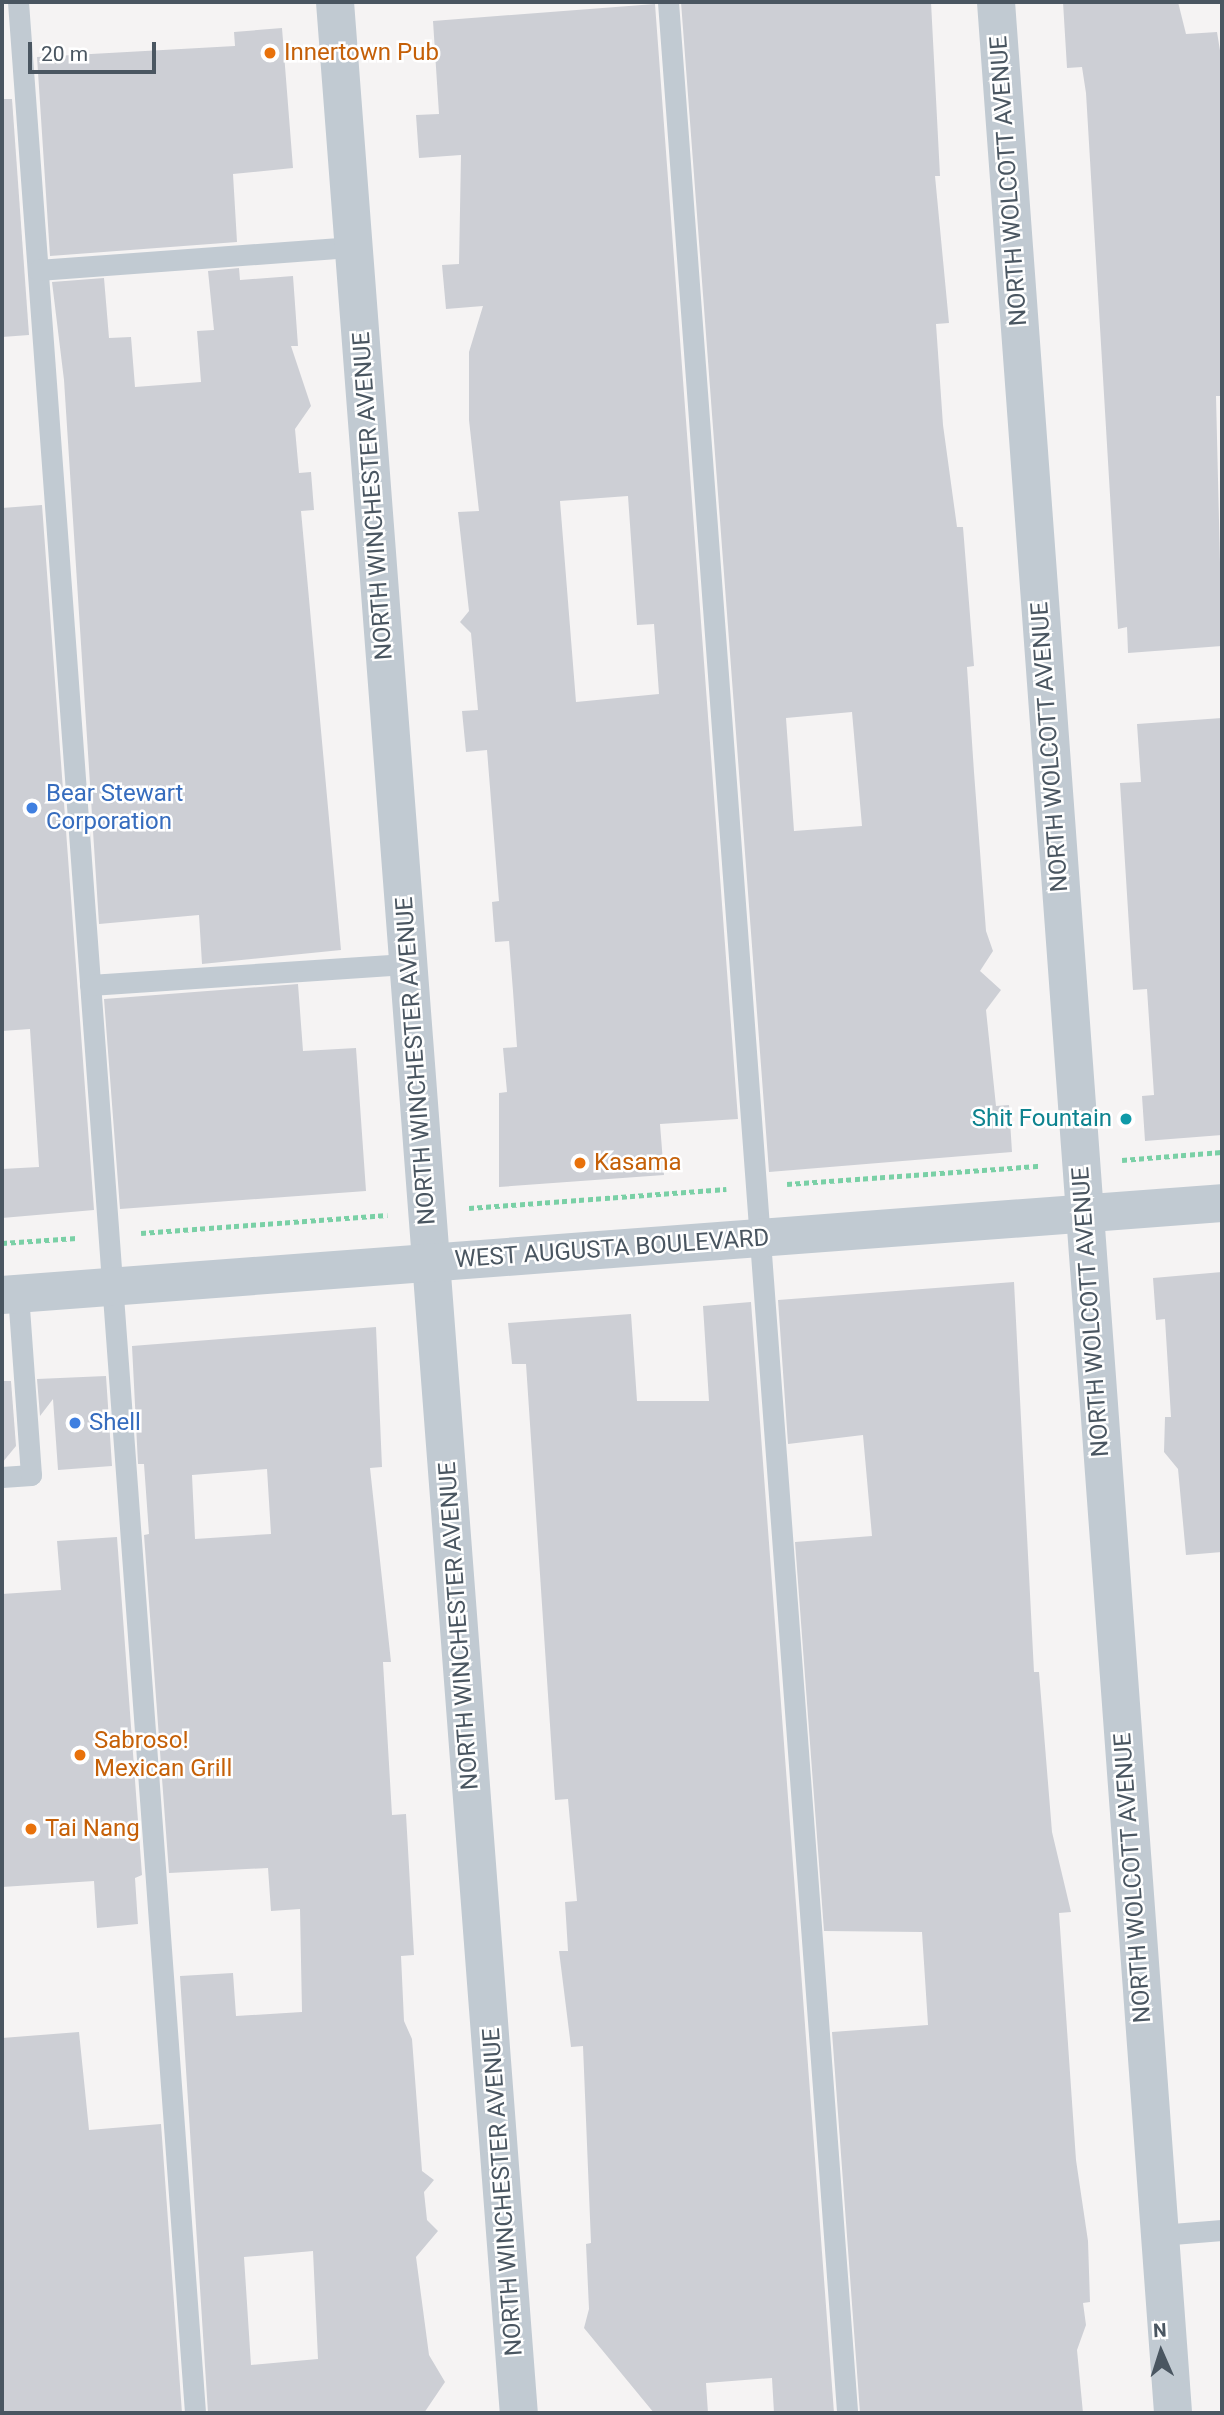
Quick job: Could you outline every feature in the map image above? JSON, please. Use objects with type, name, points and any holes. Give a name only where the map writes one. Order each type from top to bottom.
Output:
[{"type":"street","name":"NORTH WINCHESTER AVENUE","points":[[335,2],[519,2413]]},
{"type":"street","name":"NORTH WOLCOTT AVENUE","points":[[996,2],[1173,2413]]},
{"type":"street","name":"WEST AUGUSTA BOULEVARD","points":[[10,1295],[1222,1203]]},
{"type":"lane","points":[[18,2],[195,2413]]},
{"type":"lane","points":[[668,2],[848,2413]]},
{"type":"lane","points":[[38,270],[354,247]]},
{"type":"lane","points":[[90,985],[409,964]]},
{"type":"lane","points":[[2,1478],[31,1475],[10,1295]]},
{"type":"lane","points":[[1160,2235],[1222,2230]]},
{"type":"path","points":[[1134,1159],[1222,1152]]},
{"type":"path","points":[[2,1243],[375,1216]]},
{"type":"building","points":[[681,2],[931,2],[940,176],[935,176],[949,323],[936,324],[943,425],[957,527],[963,527],[974,666],[967,667],[974,772],[986,931],[993,951],[980,971],[1001,990],[986,1010],[996,1106],[1009,1105],[1012,1152],[769,1172]],"holes":[[[852,712],[862,826],[794,831],[786,718]]]},
{"type":"building","points":[[1063,2],[1178,2],[1186,34],[1217,32],[1222,63],[1222,396],[1216,396],[1222,646],[1128,653],[1127,627],[1118,629],[1086,93],[1082,67],[1067,68]]},
{"type":"building","points":[[655,4],[738,1119],[660,1124],[664,1175],[499,1187],[499,1093],[507,1092],[503,1048],[517,1047],[509,941],[495,942],[492,902],[499,901],[487,750],[466,752],[462,711],[478,710],[471,633],[460,622],[469,611],[458,512],[479,511],[469,420],[469,352],[483,306],[446,309],[442,265],[459,264],[461,155],[419,158],[416,115],[439,114],[433,21]],"holes":[[[628,496],[637,625],[654,624],[659,694],[576,702],[560,501]]]},
{"type":"building","points":[[282,28],[293,168],[233,174],[237,242],[50,256],[37,57],[235,46],[234,32]]},
{"type":"building","points":[[2,99],[12,99],[29,335],[2,337]]},
{"type":"building","points":[[239,268],[240,280],[293,276],[298,346],[291,346],[311,406],[295,429],[299,473],[311,472],[314,510],[301,511],[341,950],[202,964],[199,915],[99,924],[64,380],[52,282],[104,278],[109,338],[131,337],[135,387],[201,382],[197,331],[214,330],[208,271]]},
{"type":"building","name":"Bear Stewart Corporation","points":[[42,505],[94,1210],[2,1218],[2,1169],[39,1167],[30,1029],[2,1031],[2,508]]},
{"type":"building","points":[[1222,718],[1222,1135],[1145,1141],[1142,1096],[1154,1095],[1147,989],[1133,990],[1120,783],[1141,782],[1137,724]]},
{"type":"building","points":[[298,984],[303,1051],[356,1048],[366,1191],[120,1209],[104,999]]},
{"type":"building","points":[[1222,1272],[1222,1552],[1186,1555],[1178,1469],[1164,1452],[1165,1417],[1171,1417],[1165,1319],[1156,1320],[1153,1278]]},
{"type":"building","points":[[1014,1282],[1034,1672],[1039,1672],[1052,1832],[1071,1912],[1059,1913],[1076,2160],[1088,2241],[1090,2302],[1083,2303],[1086,2325],[1077,2350],[1083,2413],[860,2413],[832,2032],[928,2025],[922,1932],[824,1931],[795,1542],[872,1536],[863,1435],[788,1444],[778,1300]]},
{"type":"building","points":[[751,1302],[834,2413],[774,2413],[772,2378],[706,2383],[708,2413],[654,2413],[584,2328],[589,2309],[586,2244],[591,2243],[583,2046],[571,2047],[559,1951],[568,1951],[565,1902],[577,1901],[568,1799],[555,1800],[526,1364],[512,1364],[508,1323],[631,1314],[637,1401],[709,1401],[703,1306]]},
{"type":"building","points":[[376,1327],[382,1467],[370,1468],[391,1662],[383,1662],[392,1815],[406,1814],[414,1955],[401,1956],[404,2021],[412,2039],[422,2171],[434,2180],[424,2192],[427,2220],[438,2231],[416,2257],[429,2355],[445,2382],[424,2413],[208,2413],[180,1976],[233,1973],[236,2016],[302,2012],[300,1909],[271,1911],[268,1868],[169,1873],[144,1535],[149,1534],[144,1464],[138,1464],[132,1346]],"holes":[[[267,1469],[271,1534],[195,1539],[192,1475]],[[313,2251],[318,2359],[251,2365],[244,2257]]]},
{"type":"building","name":"Shell","points":[[106,1376],[112,1466],[58,1470],[53,1399],[40,1416],[37,1379]]},
{"type":"building","points":[[2,1381],[11,1381],[16,1446],[2,1463]]},
{"type":"building","points":[[117,1537],[142,1875],[135,1878],[138,1924],[97,1928],[94,1881],[2,1887],[2,1594],[61,1590],[57,1541]]},
{"type":"building","points":[[79,2032],[89,2130],[161,2124],[182,2413],[2,2413],[2,2038]]},
{"type":"place","name":"Innertown Pub","points":[[270,53]]},
{"type":"place","name":"Bear Stewart Corporation","points":[[32,808]]},
{"type":"place","name":"Shit Fountain","points":[[1126,1119]]},
{"type":"place","name":"Kasama","points":[[580,1163]]},
{"type":"place","name":"Shell","points":[[75,1423]]},
{"type":"place","name":"Sabroso! Mexican Grill","points":[[80,1755]]},
{"type":"place","name":"Tai Nang","points":[[31,1829]]}]
